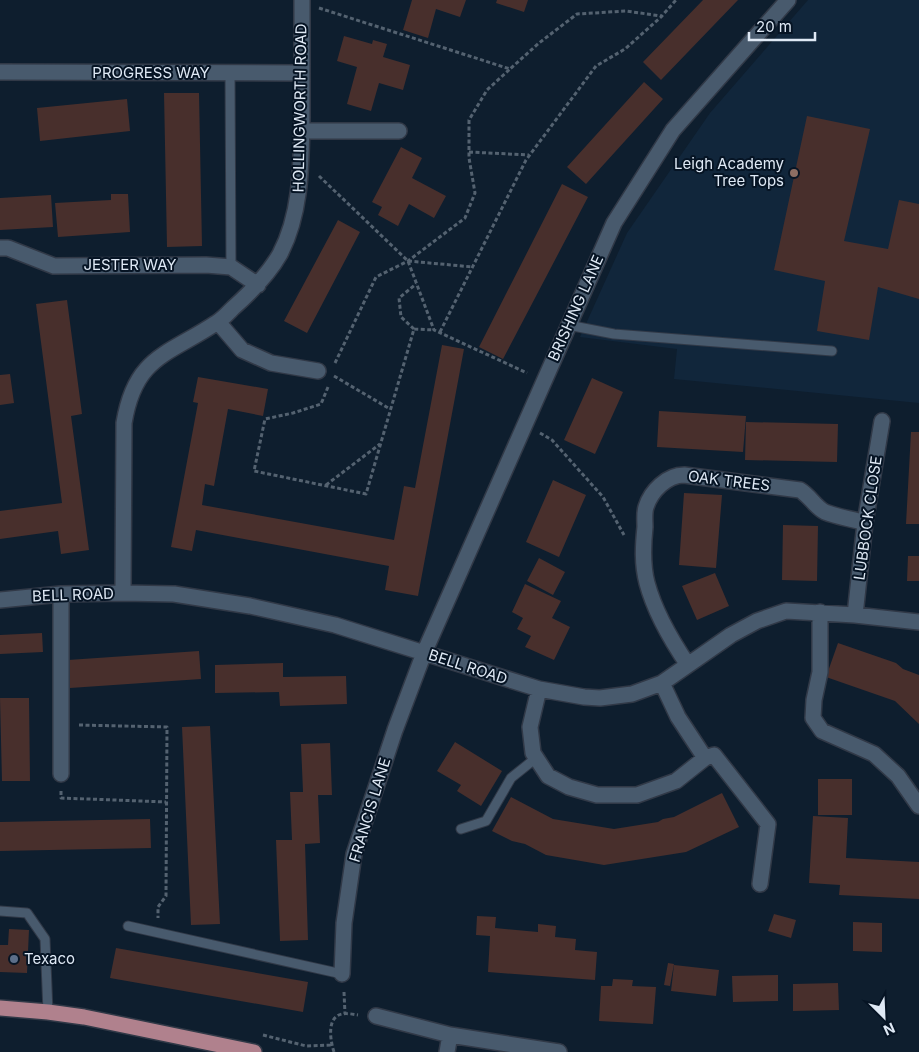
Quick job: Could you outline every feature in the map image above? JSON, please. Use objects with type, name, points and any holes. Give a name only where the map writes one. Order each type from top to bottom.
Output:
[{"type":"main road","points":[[0,1008],[84,1017],[254,1052]]},
{"type":"street","name":"BRISHING LANE","points":[[424,653],[614,223],[673,130],[788,0]]},
{"type":"street","name":"HOLLINGWORTH ROAD","points":[[123,593],[124,422],[126,406],[132,391],[140,377],[164,353],[218,322],[258,285],[280,255],[293,221],[297,203],[301,159],[302,1]]},
{"type":"street","name":"PROGRESS WAY","points":[[0,72],[302,73]]},
{"type":"street","points":[[302,131],[398,131]]},
{"type":"street","name":"JESTER WAY","points":[[0,248],[8,248],[54,266],[206,265],[231,267],[258,285]]},
{"type":"street","points":[[218,322],[242,350],[271,363],[324,372]]},
{"type":"street","name":"LUBBOCK CLOSE","points":[[855,615],[865,523],[882,421]]},
{"type":"street","name":"OAK TREES","points":[[688,665],[676,648],[656,610],[647,584],[642,553],[646,507],[657,488],[675,475],[800,490],[826,512],[865,523]]},
{"type":"street","points":[[61,594],[61,774]]},
{"type":"street","name":"BELL ROAD","points":[[0,600],[61,594],[174,594],[250,606],[335,625],[539,689],[584,698],[632,694],[662,683],[731,635],[757,621],[786,611],[820,612],[919,622]]},
{"type":"street","points":[[820,612],[820,672],[814,700],[813,718],[822,731],[874,754],[898,776],[919,806]]},
{"type":"street","name":"FRANCIS LANE","points":[[342,974],[344,923],[354,854],[395,730],[424,653]]},
{"type":"street","points":[[662,683],[678,717],[705,758]]},
{"type":"street","points":[[539,689],[530,727],[533,753],[548,776],[570,787],[597,796],[637,795],[676,781],[705,758],[714,755],[768,824],[760,884]]},
{"type":"street","points":[[376,1016],[450,1034],[559,1052]]},
{"type":"street","points":[[447,1052],[450,1034]]},
{"type":"lane","points":[[230,73],[231,267]]},
{"type":"lane","points":[[568,325],[614,334],[832,351]]},
{"type":"lane","points":[[461,829],[486,821],[511,778],[536,758]]},
{"type":"lane","points":[[0,912],[27,912],[45,939],[48,1012]]},
{"type":"lane","points":[[128,926],[342,974]]},
{"type":"path","points":[[440,332],[530,155],[596,66],[625,49],[661,17],[676,0]]},
{"type":"path","points":[[302,1],[510,69]]},
{"type":"path","points":[[324,372],[376,277],[408,261],[465,218],[475,193],[469,152],[469,120],[487,90],[539,43],[577,14],[626,11],[661,17]]},
{"type":"path","points":[[469,152],[530,155]]},
{"type":"path","points":[[301,159],[408,261],[434,330]]},
{"type":"path","points":[[408,261],[473,267]]},
{"type":"path","points":[[416,283],[399,298],[401,317],[414,329],[440,332],[544,380]]},
{"type":"path","points":[[324,372],[331,380],[321,404],[265,419],[254,471],[366,494],[414,329]]},
{"type":"path","points":[[324,372],[390,409]]},
{"type":"path","points":[[525,423],[552,440],[603,497],[632,548],[642,553]]},
{"type":"path","points":[[326,485],[380,444]]},
{"type":"path","points":[[61,724],[168,727],[166,896],[158,907],[157,932]]},
{"type":"path","points":[[61,774],[61,798],[166,802]]},
{"type":"path","points":[[334,1052],[331,1044],[332,1022],[337,1016],[345,1014]]},
{"type":"shaded area","name":"Leigh Academy Tree Tops","points":[[808,0],[919,0],[919,403],[674,379],[677,349],[580,337],[627,233],[710,113]]},
{"type":"building","points":[[412,0],[466,0],[460,17],[436,9],[428,38],[403,30]]},
{"type":"building","points":[[497,0],[528,0],[524,12],[496,3]]},
{"type":"building","points":[[703,0],[738,0],[661,80],[643,62]]},
{"type":"building","points":[[344,36],[372,44],[373,40],[387,44],[383,57],[410,65],[403,90],[379,83],[371,111],[347,104],[357,67],[337,61]]},
{"type":"building","points":[[644,82],[663,99],[586,184],[567,167]]},
{"type":"building","points":[[164,93],[199,93],[202,246],[167,247]]},
{"type":"building","points":[[127,99],[130,131],[40,141],[37,108]]},
{"type":"building","points":[[807,116],[870,129],[844,241],[888,249],[899,200],[919,204],[919,299],[878,287],[869,340],[817,331],[825,281],[774,270]]},
{"type":"building","points":[[401,147],[422,158],[412,178],[446,196],[434,218],[409,204],[398,226],[378,215],[382,207],[372,202]]},
{"type":"building","points":[[562,184],[588,197],[503,359],[479,347]]},
{"type":"building","points":[[111,194],[128,194],[130,232],[58,237],[55,203],[111,200]]},
{"type":"building","points":[[51,195],[53,227],[0,230],[0,198]]},
{"type":"building","points":[[338,220],[360,232],[307,333],[284,321]]},
{"type":"building","points":[[67,300],[82,414],[71,416],[89,550],[61,554],[58,531],[0,539],[0,511],[62,503],[36,304]]},
{"type":"building","points":[[442,345],[464,349],[418,596],[385,590],[389,566],[196,530],[192,551],[171,547],[198,403],[193,402],[198,377],[268,389],[263,416],[228,409],[214,486],[205,484],[202,505],[394,540],[404,486],[415,488]]},
{"type":"building","points":[[10,374],[14,403],[0,405],[0,375]]},
{"type":"building","points":[[592,378],[623,392],[595,454],[564,440]]},
{"type":"building","points":[[659,411],[746,416],[743,452],[657,447]]},
{"type":"building","points":[[746,422],[838,424],[837,462],[745,460]]},
{"type":"building","points":[[911,432],[919,432],[919,524],[906,524]]},
{"type":"building","points":[[553,480],[586,495],[559,557],[526,542]]},
{"type":"building","points":[[684,493],[722,495],[716,568],[679,565]]},
{"type":"building","points":[[783,525],[818,526],[817,581],[782,580]]},
{"type":"building","points":[[908,556],[919,556],[919,581],[907,581]]},
{"type":"building","points":[[539,558],[565,572],[553,595],[527,581]]},
{"type":"building","points":[[715,573],[729,606],[697,620],[682,586]]},
{"type":"building","points":[[525,584],[561,601],[552,618],[570,627],[554,660],[525,647],[531,636],[517,629],[523,618],[512,612]]},
{"type":"building","points":[[42,633],[43,652],[0,654],[0,635]]},
{"type":"building","points":[[838,643],[896,663],[903,669],[919,675],[919,724],[895,701],[826,677]]},
{"type":"building","points":[[199,651],[201,679],[70,688],[68,660]]},
{"type":"building","points":[[283,663],[283,677],[346,676],[347,704],[280,706],[279,692],[215,693],[215,665]]},
{"type":"building","points":[[0,698],[29,698],[30,781],[2,781]]},
{"type":"building","points":[[210,726],[220,924],[191,925],[182,727]]},
{"type":"building","points":[[455,742],[502,771],[481,806],[457,791],[461,785],[437,771]]},
{"type":"building","points":[[330,743],[332,795],[318,795],[320,843],[305,844],[308,940],[280,941],[276,840],[292,840],[290,792],[303,792],[301,744]]},
{"type":"building","points":[[818,779],[852,779],[852,815],[818,815]]},
{"type":"building","points":[[722,793],[739,827],[686,852],[604,865],[546,855],[525,844],[512,841],[492,831],[511,797],[553,819],[614,829],[658,822],[674,817]]},
{"type":"building","points":[[813,816],[848,818],[846,858],[919,862],[919,899],[839,895],[840,885],[809,883]]},
{"type":"building","points":[[150,819],[151,848],[0,851],[0,822]]},
{"type":"building","points":[[774,914],[796,920],[791,938],[768,931]]},
{"type":"building","points":[[477,916],[496,917],[495,928],[538,932],[538,924],[556,926],[555,937],[576,939],[575,950],[597,952],[595,980],[488,972],[490,936],[476,935]]},
{"type":"building","points":[[853,922],[882,923],[882,952],[853,951]]},
{"type":"building","name":"Texaco","points":[[9,929],[29,930],[27,973],[0,972],[0,945],[8,945]]},
{"type":"building","points":[[116,948],[308,982],[303,1012],[110,978]]},
{"type":"building","points":[[668,963],[674,964],[670,986],[664,985]]},
{"type":"building","points":[[674,965],[719,970],[716,996],[671,991]]},
{"type":"building","points":[[778,975],[778,1001],[733,1002],[732,976]]},
{"type":"building","points":[[613,979],[633,980],[632,986],[656,987],[653,1024],[599,1021],[601,986],[612,986]]},
{"type":"building","points":[[838,983],[839,1010],[793,1011],[793,984]]},
{"type":"place","name":"Leigh Academy Tree Tops","points":[[794,173]]},
{"type":"place","name":"Texaco","points":[[14,959]]}]
